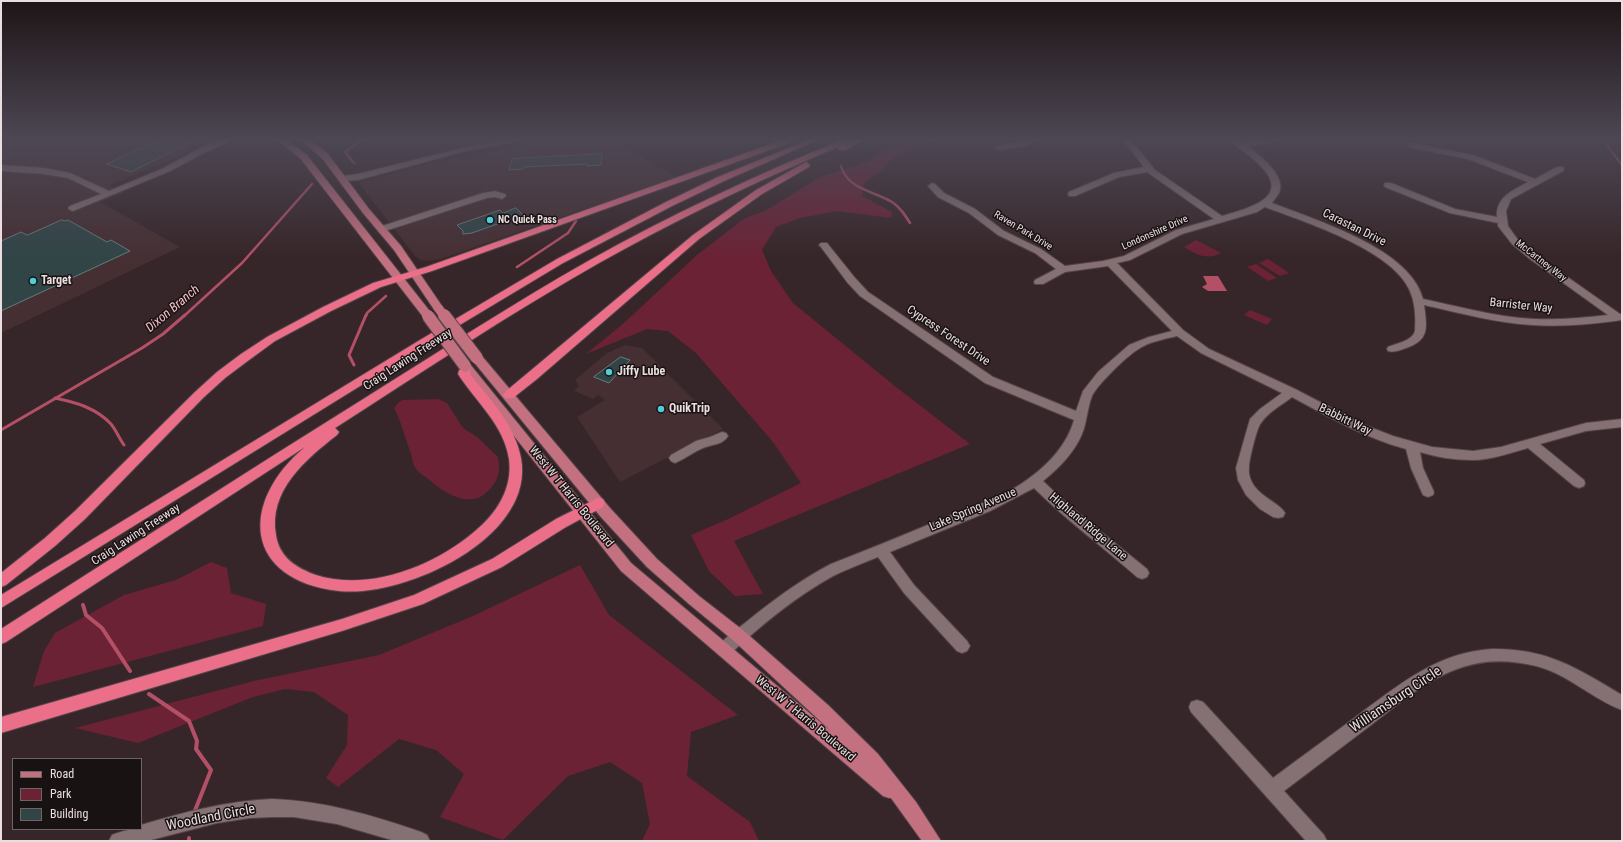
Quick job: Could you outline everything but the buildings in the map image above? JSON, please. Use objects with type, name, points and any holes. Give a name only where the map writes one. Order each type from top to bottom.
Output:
[{"type":"highway","points":[[1,581],[50,542],[80,515],[199,395],[221,375],[271,339],[297,324],[377,285],[416,273],[679,179]]},
{"type":"highway","name":"Craig Lawing Freeway","points":[[1,602],[437,334],[560,261],[721,179]]},
{"type":"highway","name":"Craig Lawing Freeway","points":[[1,637],[376,396],[516,308],[641,236],[757,179]]},
{"type":"highway","points":[[508,395],[533,376],[696,237],[738,206],[782,179]]},
{"type":"highway","points":[[376,396],[366,410],[322,440],[305,455],[291,469],[273,496],[266,522],[268,536],[272,549],[290,570],[321,582],[358,585],[382,582],[413,574],[434,566],[454,555],[482,534],[498,517],[513,489],[516,479],[515,458],[505,429],[464,374],[465,366]]},
{"type":"highway","points":[[1,725],[342,625],[418,600],[497,563],[582,511],[598,503]]},
{"type":"main road","name":"West W T Harris Boulevard","points":[[321,179],[363,234],[400,278],[465,366],[626,567],[910,808]]},
{"type":"main road","name":"West W T Harris Boulevard","points":[[345,179],[366,211],[398,248],[439,309],[477,358],[598,503],[652,562],[694,600],[739,636],[822,710],[872,760],[910,808],[932,841]]},
{"type":"street","points":[[77,179],[107,193],[142,179]]},
{"type":"street","points":[[107,193],[137,179]]},
{"type":"street","points":[[1072,194],[1107,179]]},
{"type":"street","points":[[1164,179],[1220,219]]},
{"type":"street","points":[[1266,204],[1274,195],[1276,189],[1276,179]]},
{"type":"street","points":[[1528,179],[1535,182]]},
{"type":"street","points":[[1388,185],[1444,208],[1502,220],[1502,207],[1508,197],[1540,179]]},
{"type":"street","name":"Raven Park Drive","points":[[932,186],[941,195],[972,211],[1001,233],[1038,251],[1062,269]]},
{"type":"street","points":[[382,229],[486,195],[494,194],[502,196]]},
{"type":"street","name":"Londonshire Drive","points":[[1039,282],[1062,269],[1127,258],[1179,232],[1254,210],[1266,204]]},
{"type":"street","name":"Carastan Drive","points":[[1266,204],[1350,238],[1382,256],[1402,272],[1409,280],[1419,301],[1421,334],[1415,340],[1392,349]]},
{"type":"street","name":"McCartney Way","points":[[1502,220],[1507,231],[1526,252],[1619,317]]},
{"type":"street","name":"Cypress Forest Drive","points":[[824,244],[851,280],[864,294],[974,370],[999,384],[1081,418]]},
{"type":"street","name":"Babbitt Way","points":[[1110,262],[1179,332],[1213,356],[1291,392],[1358,428],[1390,440],[1451,454],[1473,456],[1493,453],[1586,427],[1622,423]]},
{"type":"street","name":"Barrister Way","points":[[1419,301],[1501,318],[1533,322],[1568,322],[1619,317]]},
{"type":"street","name":"Lake Spring Avenue","points":[[724,650],[739,636],[821,575],[1012,495],[1035,481],[1053,466],[1062,456],[1076,434],[1087,394],[1092,387],[1123,355],[1142,343],[1179,332]]},
{"type":"street","points":[[1278,513],[1260,501],[1251,492],[1244,480],[1242,468],[1254,422],[1264,412],[1291,392]]},
{"type":"street","points":[[675,458],[700,444],[717,439]]},
{"type":"street","points":[[1529,442],[1579,483]]},
{"type":"street","points":[[1412,446],[1417,468],[1428,492]]},
{"type":"street","name":"Highland Ridge Lane","points":[[1035,481],[1062,508],[1100,537],[1142,573]]},
{"type":"street","points":[[880,549],[909,589],[962,646]]},
{"type":"street","name":"Williamsburg Circle","points":[[1271,790],[1398,695],[1428,675],[1449,664],[1466,658],[1502,656],[1535,659],[1566,670],[1622,703]]},
{"type":"street","points":[[1197,706],[1318,841]]},
{"type":"street","name":"Woodland Circle","points":[[118,841],[167,827],[226,813],[263,808],[292,809],[325,813],[422,841]]},
{"type":"shaded area","points":[[1,179],[124,179],[110,185],[123,193],[100,202],[180,247],[1,333]]},
{"type":"shaded area","points":[[369,179],[669,179],[441,259],[428,261],[421,260],[415,256],[358,182]]},
{"type":"shaded area","points":[[1203,276],[1218,276],[1227,291],[1208,291],[1202,287],[1207,284]]},
{"type":"shaded area","points":[[625,345],[642,348],[723,429],[620,482],[577,417],[605,400],[598,395],[593,399],[574,391],[579,386],[575,380],[607,353]]},
{"type":"green space","points":[[817,179],[869,179],[864,183],[862,196],[892,212],[891,218],[837,211],[800,218],[776,227],[762,250],[771,271],[793,303],[896,387],[970,444],[734,541],[763,594],[735,596],[709,571],[691,535],[726,520],[801,483],[773,442],[696,353],[668,331],[647,329],[586,354],[624,323],[697,255],[745,218],[765,211]]},
{"type":"green space","points":[[1196,240],[1221,253],[1211,256],[1202,256],[1184,247]]},
{"type":"green space","points":[[1268,259],[1289,273],[1280,276],[1259,263]]},
{"type":"green space","points":[[1256,264],[1277,278],[1268,281],[1247,267]]},
{"type":"green space","points":[[1250,310],[1272,319],[1267,325],[1244,315]]},
{"type":"green space","points":[[438,399],[447,403],[463,428],[477,437],[498,457],[498,476],[491,488],[480,497],[464,499],[456,497],[440,488],[420,473],[414,465],[403,429],[394,408],[403,400]]},
{"type":"green space","points":[[211,562],[227,568],[231,593],[266,604],[263,626],[33,687],[44,651],[55,633],[124,595],[176,580]]},
{"type":"green space","points":[[580,565],[609,615],[738,715],[691,732],[687,776],[750,822],[759,841],[642,841],[650,824],[642,783],[610,762],[568,776],[503,840],[440,817],[464,774],[436,750],[399,739],[338,787],[326,778],[347,745],[348,715],[314,692],[285,689],[253,697],[138,743],[75,728],[254,681],[379,655],[473,616]]},
{"type":"waterway","points":[[848,179],[855,185],[895,204],[910,223]]},
{"type":"waterway","name":"Dixon Branch","points":[[184,316],[242,263],[312,184]]},
{"type":"waterway","points":[[517,267],[568,233],[576,221]]},
{"type":"waterway","points":[[366,316],[367,313],[386,296]]},
{"type":"waterway","name":"Dixon Branch","points":[[56,398],[142,348],[163,334],[185,315]]},
{"type":"waterway","points":[[354,365],[349,355],[366,315]]},
{"type":"waterway","name":"Dixon Branch","points":[[1,430],[56,398]]},
{"type":"waterway","points":[[56,398],[85,406],[105,418],[111,424],[124,445]]},
{"type":"waterway","points":[[83,605],[86,615],[102,628],[130,671]]},
{"type":"waterway","points":[[149,694],[189,721],[197,741],[196,749],[211,770],[194,813]]},
{"type":"place","name":"NC Quick Pass","points":[[490,220]]},
{"type":"place","name":"Target","points":[[33,281]]},
{"type":"place","name":"Jiffy Lube","points":[[609,372]]},
{"type":"place","name":"QuikTrip","points":[[661,409]]}]
